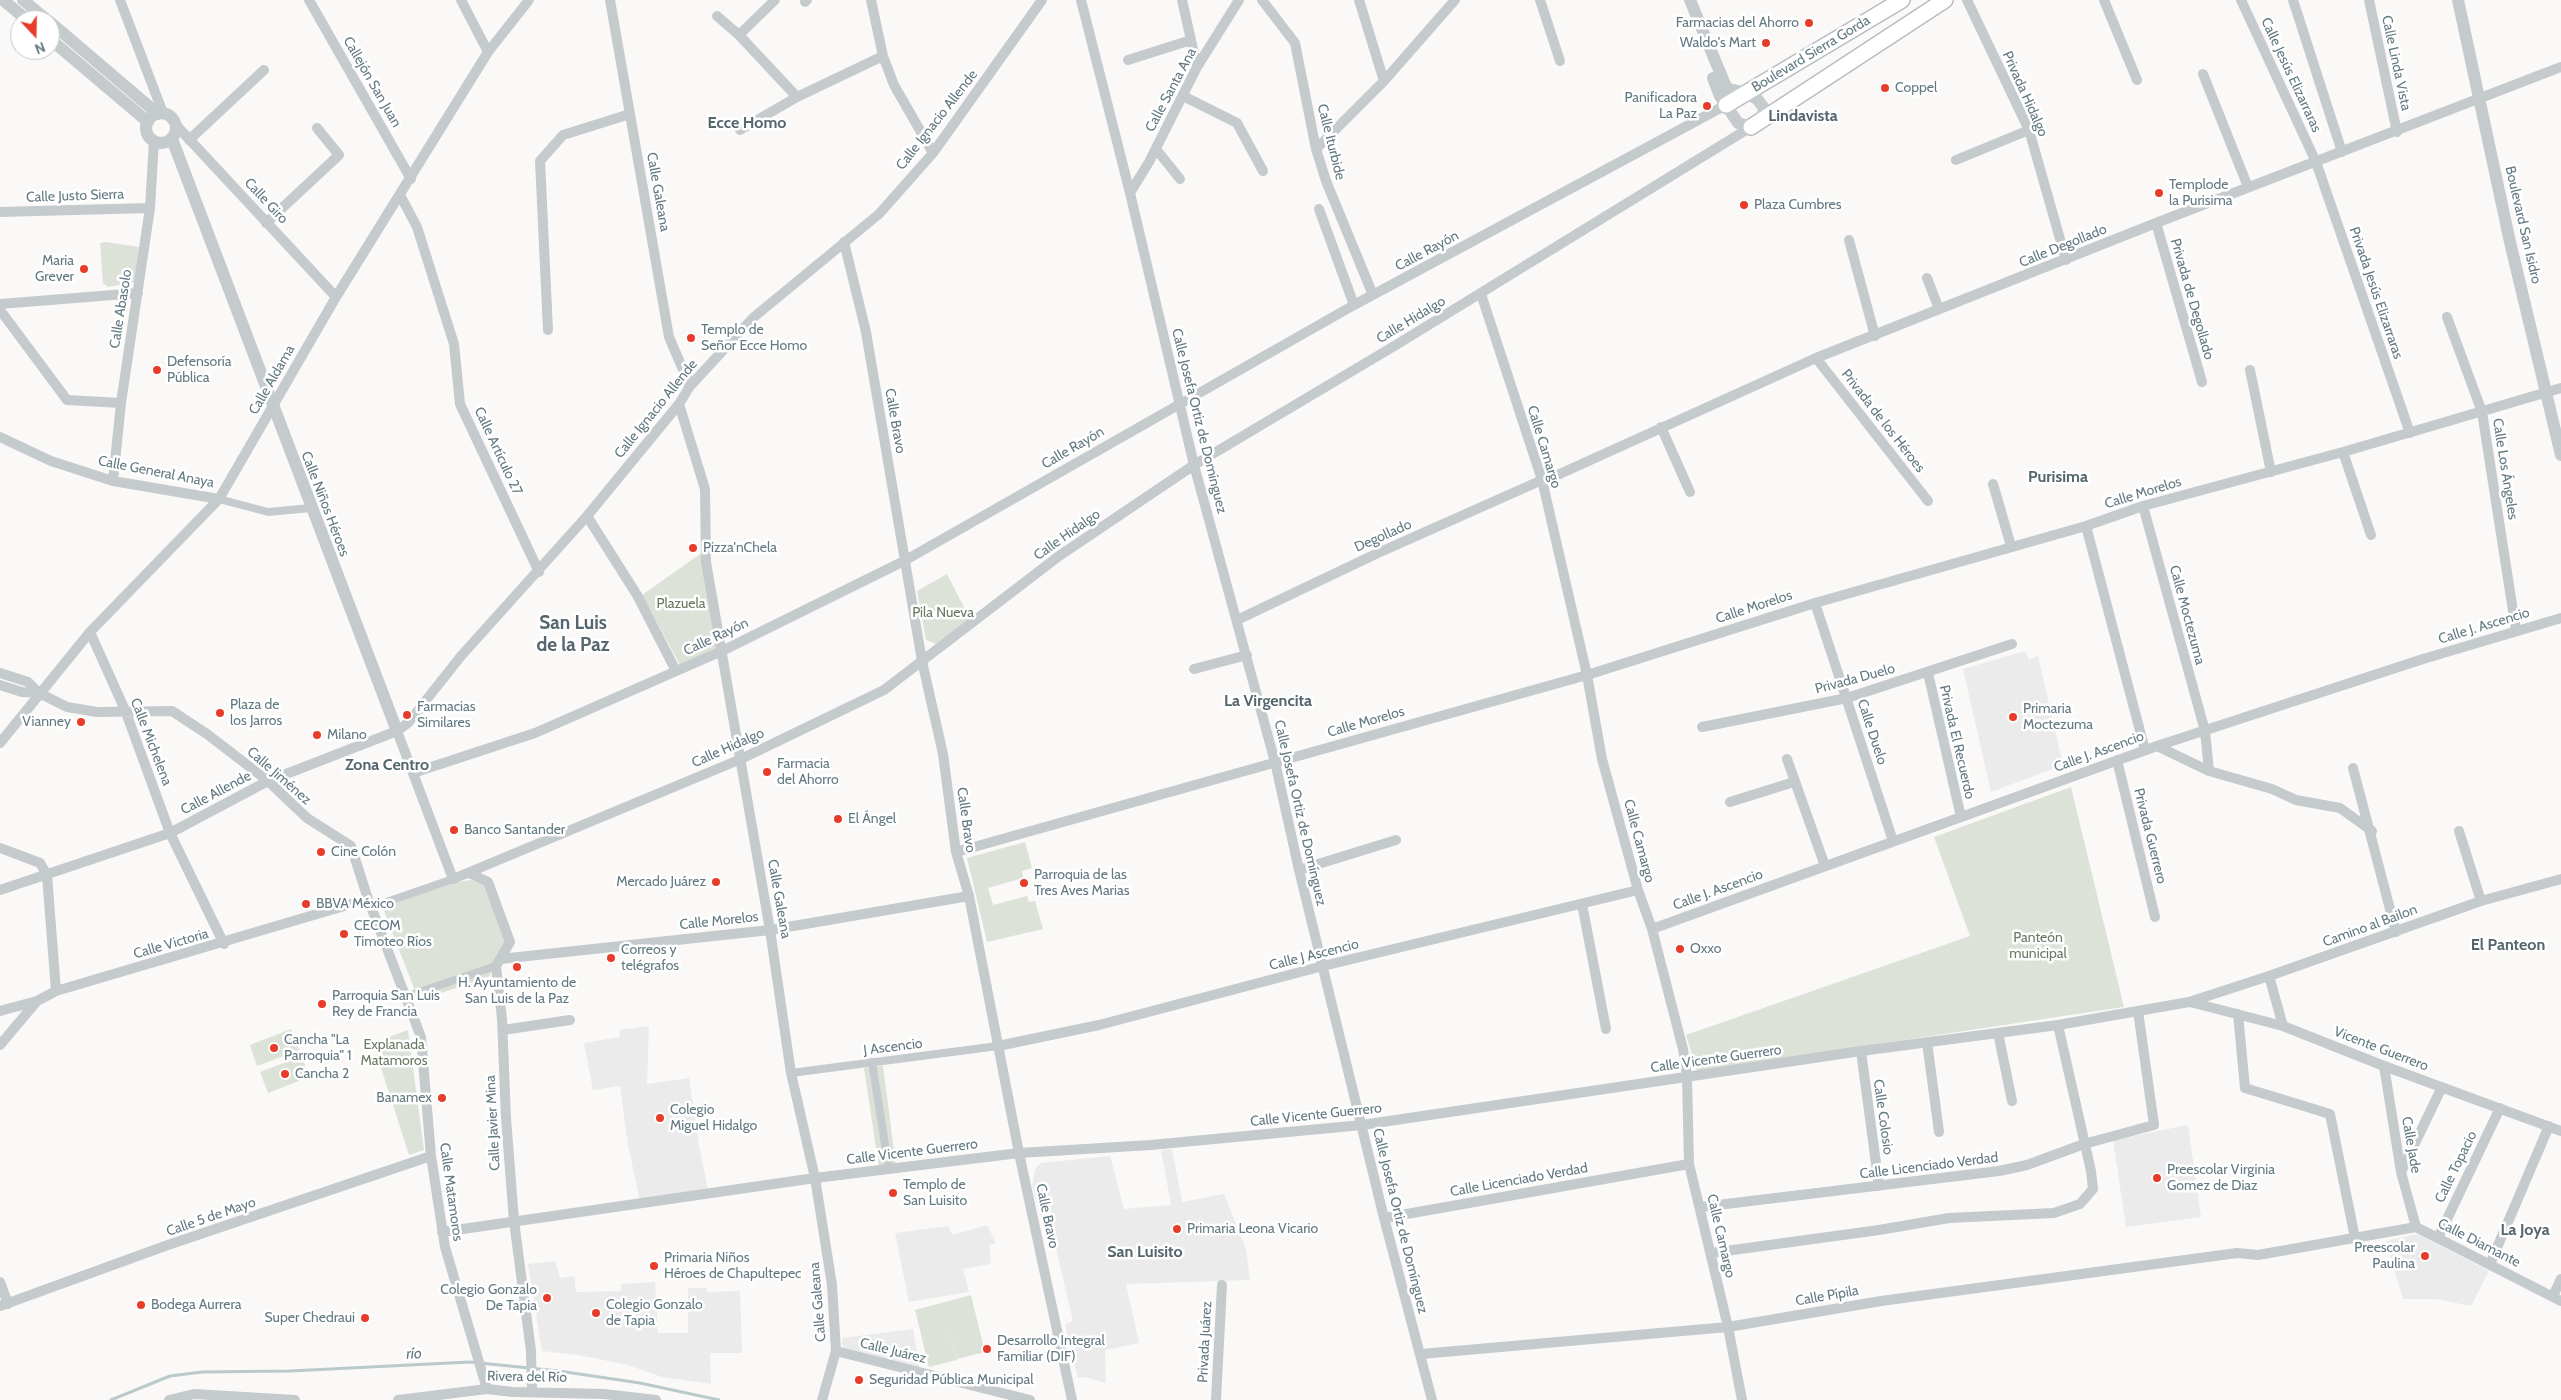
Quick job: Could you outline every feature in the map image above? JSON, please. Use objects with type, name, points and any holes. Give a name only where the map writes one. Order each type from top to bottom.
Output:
[{"type":"main road","name":"Boulevard Sierra Gorda","points":[[1726,105],[1902,0]]},
{"type":"main road","name":"Boulevard Sierra Gorda","points":[[1756,123],[1935,2]]},
{"type":"main road","points":[[1777,76],[1791,99]]},
{"type":"street","points":[[3,0],[15,10]]},
{"type":"street","points":[[23,0],[35,10]]},
{"type":"street","points":[[120,0],[160,114]]},
{"type":"street","name":"Callejón San Juan","points":[[309,0],[411,179]]},
{"type":"street","points":[[461,0],[488,52]]},
{"type":"street","name":"Calle Aldama","points":[[0,743],[90,632],[219,499],[336,297],[411,179],[488,52],[529,0]]},
{"type":"street","name":"Calle Galeana","points":[[610,0],[669,337],[690,386]]},
{"type":"street","points":[[739,35],[775,0]]},
{"type":"street","points":[[871,0],[883,56],[894,85],[933,153]]},
{"type":"street","name":"Calle Ignacio Allende","points":[[396,731],[408,723],[461,656],[539,572],[679,404],[690,386],[754,317],[878,214],[933,153],[1042,0]]},
{"type":"street","name":"Calle Josefa Ortiz de Domínguez","points":[[1081,0],[1130,193],[1194,465],[1275,762],[1299,870],[1384,1218],[1432,1400]]},
{"type":"street","points":[[1182,0],[1197,67]]},
{"type":"street","name":"Calle Santa Ana","points":[[1130,193],[1156,149],[1197,67],[1239,0]]},
{"type":"street","name":"Calle Iturbide","points":[[1262,0],[1295,42],[1316,149],[1326,181],[1373,295]]},
{"type":"street","points":[[1359,0],[1384,81]]},
{"type":"street","points":[[1316,149],[1384,81],[1455,0]]},
{"type":"street","points":[[1540,0],[1560,61]]},
{"type":"street","points":[[1682,0],[1720,96],[1738,122],[1756,123]]},
{"type":"street","points":[[1690,0],[1727,89],[1747,93]]},
{"type":"street","name":"Privada Hidalgo","points":[[1967,0],[2029,130],[2066,260]]},
{"type":"street","points":[[2104,0],[2137,80]]},
{"type":"street","name":"Calle Jesús Elizarraras","points":[[2241,0],[2316,162]]},
{"type":"street","points":[[2294,0],[2342,152]]},
{"type":"street","name":"Calle Linda Vista","points":[[2369,0],[2397,132]]},
{"type":"street","name":"Boulevard San Isidro","points":[[2458,0],[2484,98]]},
{"type":"street","name":"Boulevard San Isidro","points":[[2466,0],[2514,241],[2561,420]]},
{"type":"street","points":[[718,16],[739,35],[797,97]]},
{"type":"street","points":[[60,30],[160,114],[171,117],[176,125],[172,139],[163,143],[154,141],[148,135],[148,122],[60,47]]},
{"type":"street","points":[[1128,60],[1191,40]]},
{"type":"street","points":[[740,130],[797,97],[883,56]]},
{"type":"street","name":"Calle Degollado","points":[[1661,426],[1816,358],[2156,223],[2397,132],[2561,67]]},
{"type":"street","points":[[189,140],[264,70]]},
{"type":"street","points":[[2204,74],[2248,188]]},
{"type":"street","name":"Boulevard Sierra Gorda","points":[[1747,93],[1761,103],[1764,113],[1756,123]]},
{"type":"street","points":[[1183,96],[1237,124],[1264,171]]},
{"type":"street","name":"Calle Rayón","points":[[413,773],[535,733],[722,651],[904,561],[1354,305],[1726,105]]},
{"type":"street","points":[[148,122],[160,114]]},
{"type":"street","points":[[548,330],[540,162],[563,135],[630,114]]},
{"type":"street","name":"Calle Hidalgo","points":[[370,903],[453,879],[741,759],[884,690],[1058,556],[1194,465],[1481,294],[1756,123]]},
{"type":"street","name":"Calle Giro","points":[[176,125],[336,297]]},
{"type":"street","points":[[266,223],[339,155],[317,128]]},
{"type":"street","points":[[1956,160],[2029,130]]},
{"type":"street","name":"Calle Niños Héroes","points":[[172,139],[272,407],[453,879]]},
{"type":"street","name":"Calle Abasolo","points":[[113,481],[121,403],[150,208],[154,141]]},
{"type":"street","points":[[1156,149],[1180,179]]},
{"type":"street","name":"Privada Jesús Elizarraras","points":[[2316,162],[2410,433]]},
{"type":"street","name":"Calle Artículo 27","points":[[400,195],[417,227],[454,344],[460,404],[539,572]]},
{"type":"street","name":"Calle Justo Sierra","points":[[0,212],[150,208]]},
{"type":"street","points":[[1319,209],[1354,305]]},
{"type":"street","name":"Privada de Degollado","points":[[2156,223],[2202,382]]},
{"type":"street","points":[[1849,240],[1875,336]]},
{"type":"street","name":"Calle Bravo","points":[[844,242],[866,332],[922,661],[943,754],[956,852],[969,896],[1019,1153],[1072,1400]]},
{"type":"street","points":[[1927,278],[1939,309]]},
{"type":"street","points":[[0,304],[138,293]]},
{"type":"street","name":"Calle Camargo","points":[[1481,294],[1542,481],[1588,675],[1602,759],[1638,890],[1652,929],[1683,1049],[1687,1077],[1690,1164],[1728,1327],[1742,1400]]},
{"type":"street","points":[[0,310],[67,400],[121,403]]},
{"type":"street","name":"Calle Los Ángeles","points":[[2447,317],[2482,412],[2516,630]]},
{"type":"street","name":"Privada de los Héroes","points":[[1816,358],[1928,501]]},
{"type":"street","points":[[2250,370],[2271,472]]},
{"type":"street","name":"Boulevard San Isidro","points":[[2553,391],[2561,455]]},
{"type":"street","name":"Calle Morelos","points":[[956,852],[1588,675],[1815,602],[2086,526],[2143,506],[2343,452],[2553,391]]},
{"type":"street","name":"Calle Galeana","points":[[679,404],[705,489],[706,562],[770,930],[791,1073],[815,1178],[832,1284],[836,1351],[822,1400]]},
{"type":"street","points":[[1661,426],[1690,492]]},
{"type":"street","name":"Degollado","points":[[1237,620],[1378,553],[1661,426]]},
{"type":"street","name":"Calle General Anaya","points":[[0,437],[51,461],[113,481],[219,499],[268,512],[311,508]]},
{"type":"street","points":[[2343,452],[2370,535]]},
{"type":"street","points":[[1993,484],[2011,546]]},
{"type":"street","name":"Calle Moctezuma","points":[[2143,506],[2205,731],[2209,770]]},
{"type":"street","points":[[587,516],[637,595],[676,671]]},
{"type":"street","points":[[2086,526],[2145,750]]},
{"type":"street","name":"Calle Duelo","points":[[1815,602],[1893,841]]},
{"type":"street","name":"Calle J. Ascencio","points":[[1652,929],[2145,750],[2516,630],[2561,618]]},
{"type":"street","name":"Calle Michelena","points":[[90,632],[125,710],[170,834],[224,944]]},
{"type":"street","name":"Privada Duelo","points":[[1702,726],[1847,698],[2012,644]]},
{"type":"street","points":[[1194,669],[1247,655]]},
{"type":"street","name":"Calle Jiménez","points":[[0,673],[28,682],[39,693],[67,707],[97,712],[125,710],[172,711],[207,734],[268,781],[307,818],[351,846],[405,997]]},
{"type":"street","name":"Privada El Recuerdo","points":[[1928,673],[1960,817]]},
{"type":"street","name":"Calle Jiménez","points":[[0,685],[22,692],[39,693]]},
{"type":"street","name":"Calle Allende","points":[[0,890],[170,834],[268,781],[396,731]]},
{"type":"street","points":[[2157,746],[2209,770],[2272,789],[2296,800],[2340,808],[2372,831]]},
{"type":"street","points":[[1787,759],[1825,866]]},
{"type":"street","name":"Privada Guerrero","points":[[2117,760],[2155,918]]},
{"type":"street","points":[[2353,768],[2372,831],[2396,932]]},
{"type":"street","points":[[1730,802],[1794,782]]},
{"type":"street","points":[[2459,831],[2481,901]]},
{"type":"street","points":[[1299,870],[1396,840]]},
{"type":"street","points":[[0,848],[40,863],[47,874],[56,991]]},
{"type":"street","name":"Calle Javier Mina","points":[[469,872],[488,882],[510,942],[498,962],[506,1118],[514,1221],[534,1379],[532,1391]]},
{"type":"street","name":"Camino al Bailon","points":[[2189,1002],[2269,976],[2481,901],[2561,879]]},
{"type":"street","name":"Calle J Ascencio","points":[[998,1046],[1099,1025],[1323,966],[1638,890]]},
{"type":"street","name":"Calle Morelos","points":[[498,962],[770,930],[969,896]]},
{"type":"street","name":"Calle Victoria","points":[[0,1045],[37,1001],[56,991],[370,903]]},
{"type":"street","points":[[1582,904],[1606,1029]]},
{"type":"street","points":[[405,997],[498,962]]},
{"type":"street","points":[[2269,976],[2283,1026]]},
{"type":"street","name":"Calle Matamoros","points":[[405,997],[421,1037],[431,1156],[442,1232],[487,1389]]},
{"type":"street","points":[[0,1011],[37,1001]]},
{"type":"street","name":"Calle Vicente Guerrero","points":[[442,1232],[815,1178],[1019,1153],[1151,1145],[1362,1125],[1861,1051],[2058,1025],[2189,1002]]},
{"type":"street","name":"Vicente Guerrero","points":[[2189,1002],[2283,1026],[2384,1066],[2561,1131]]},
{"type":"street","name":"Calle Licenciado Verdad","points":[[1701,1207],[1879,1186],[2027,1165],[2084,1144],[2154,1125],[2138,1011]]},
{"type":"street","points":[[2238,1014],[2245,1088],[2330,1114],[2355,1238]]},
{"type":"street","points":[[502,1030],[570,1020]]},
{"type":"street","points":[[1711,1252],[1879,1230],[1949,1218],[2054,1214],[2080,1204],[2093,1189],[2058,1025]]},
{"type":"street","points":[[1998,1033],[2012,1101]]},
{"type":"street","points":[[1927,1042],[1939,1132]]},
{"type":"street","name":"J Ascencio","points":[[791,1073],[998,1046]]},
{"type":"street","name":"Calle Colosio","points":[[1861,1051],[1879,1186]]},
{"type":"street","points":[[872,1062],[889,1170]]},
{"type":"street","name":"Calle Jade","points":[[2384,1066],[2401,1172],[2416,1227]]},
{"type":"street","points":[[2401,1172],[2442,1087]]},
{"type":"street","name":"Calle Topacio","points":[[2438,1238],[2500,1108]]},
{"type":"street","points":[[2490,1264],[2550,1126]]},
{"type":"street","name":"Calle 5 de Mayo","points":[[4,1305],[165,1246],[431,1156]]},
{"type":"street","name":"Calle Licenciado Verdad","points":[[1384,1218],[1690,1164]]},
{"type":"street","name":"Calle Diamante","points":[[2355,1238],[2416,1227],[2557,1299]]},
{"type":"street","name":"Calle Pípila","points":[[1421,1354],[1728,1327],[1881,1301],[2237,1253],[2258,1255],[2355,1238]]},
{"type":"street","points":[[2557,1299],[2561,1279]]},
{"type":"street","points":[[0,1282],[4,1305]]},
{"type":"street","name":"Privada Juárez","points":[[1216,1400],[1222,1285]]},
{"type":"street","name":"Calle Juárez","points":[[836,1351],[1030,1400]]},
{"type":"street","name":"Rivera del Río","points":[[398,1400],[487,1389],[514,1396],[532,1391],[656,1400]]},
{"type":"street","points":[[169,1400],[194,1394],[230,1398],[295,1400]]},
{"type":"shaded area","name":"Primaria Moctezuma","points":[[2025,651],[2029,660],[2038,656],[2063,765],[1991,792],[1963,669]]},
{"type":"shaded area","name":"Colegio Miguel Hidalgo","points":[[649,1026],[647,1084],[689,1078],[708,1189],[640,1201],[628,1145],[620,1086],[593,1090],[584,1043],[620,1037],[619,1030]]},
{"type":"shaded area","name":"Preescolar Virginia Gomez de Diaz","points":[[2188,1125],[2201,1217],[2126,1227],[2113,1140]]},
{"type":"shaded area","points":[[1172,1149],[1182,1202],[1224,1194],[1246,1249],[1250,1280],[1126,1284],[1139,1343],[1105,1350],[1106,1383],[1085,1377],[1078,1378],[1065,1324],[1073,1321],[1048,1214],[1040,1215],[1032,1186],[1035,1169],[1041,1163],[1110,1156],[1124,1209],[1171,1205],[1161,1150]]},
{"type":"shaded area","points":[[987,1225],[996,1243],[989,1245],[991,1264],[963,1269],[969,1292],[909,1302],[895,1233],[948,1226],[953,1235]]},
{"type":"shaded area","name":"Preescolar Paulina","points":[[2418,1234],[2489,1271],[2471,1306],[2436,1299],[2403,1299],[2386,1241]]},
{"type":"shaded area","name":"Colegio Gonzalo de Tapia","points":[[555,1261],[560,1278],[574,1276],[576,1292],[621,1291],[621,1284],[655,1282],[658,1333],[688,1333],[688,1288],[707,1288],[707,1292],[740,1291],[742,1353],[710,1353],[711,1384],[662,1377],[628,1365],[578,1355],[542,1351],[528,1264]]},
{"type":"shaded area","points":[[913,1329],[920,1370],[843,1351],[842,1338]]},
{"type":"green space","points":[[106,242],[139,247],[136,282],[108,287],[103,283],[100,243]]},
{"type":"green space","name":"Plazuela","points":[[703,552],[719,650],[680,665],[642,595]]},
{"type":"green space","name":"Pila Nueva","points":[[947,574],[970,619],[936,644],[926,640],[917,591]]},
{"type":"green space","name":"Panteón municipal","points":[[2071,787],[2124,1007],[1697,1071],[1686,1035],[1970,936],[1934,837]]},
{"type":"green space","points":[[1025,842],[1032,868],[1022,871],[1023,878],[988,888],[993,905],[1027,896],[1029,902],[1035,901],[1043,929],[987,942],[967,858]]},
{"type":"green space","points":[[448,877],[457,882],[471,880],[488,887],[507,941],[495,960],[490,976],[419,1001],[380,901]]},
{"type":"green space","name":"Cancha \"La Parroquia\" 1","points":[[291,1029],[299,1050],[257,1066],[250,1045]]},
{"type":"green space","name":"Explanada Matamoros","points":[[408,1030],[424,1150],[409,1155],[373,1043]]},
{"type":"green space","name":"Cancha 2","points":[[302,1056],[309,1077],[268,1093],[260,1072]]},
{"type":"green space","points":[[883,1066],[896,1166],[879,1168],[864,1068]]},
{"type":"green space","points":[[971,1295],[985,1352],[957,1359],[945,1312],[957,1360],[929,1367],[915,1310]]},
{"type":"waterway","name":"río","points":[[111,1400],[170,1376],[202,1372],[290,1371],[470,1362],[559,1371],[640,1383],[719,1400]]},
{"type":"place","name":"Farmacias del Ahorro","points":[[1809,23]]},
{"type":"place","name":"Waldo's Mart","points":[[1766,43]]},
{"type":"place","name":"Coppel","points":[[1885,88]]},
{"type":"place","name":"Panificadora La Paz","points":[[1707,106]]},
{"type":"place","name":"Templode la Purisima","points":[[2159,193]]},
{"type":"place","name":"Plaza Cumbres","points":[[1744,205]]},
{"type":"place","name":"Maria Grever","points":[[84,269]]},
{"type":"place","name":"Templo de Señor Ecce Homo","points":[[691,338]]},
{"type":"place","name":"Defensoría Pública","points":[[157,370]]},
{"type":"place","name":"Pizza'nChela","points":[[693,548]]},
{"type":"place","name":"Plaza de los Jarros","points":[[220,713]]},
{"type":"place","name":"Farmacias Similares","points":[[407,715]]},
{"type":"place","name":"Primaria Moctezuma","points":[[2013,717]]},
{"type":"place","name":"Vianney","points":[[81,722]]},
{"type":"place","name":"Milano","points":[[317,735]]},
{"type":"place","name":"Farmacia del Ahorro","points":[[767,772]]},
{"type":"place","name":"El Ángel","points":[[838,819]]},
{"type":"place","name":"Banco Santander","points":[[454,830]]},
{"type":"place","name":"Cine Colón","points":[[321,852]]},
{"type":"place","name":"Mercado Juárez","points":[[716,882]]},
{"type":"place","name":"Parroquia de las Tres Aves Marias","points":[[1024,883]]},
{"type":"place","name":"BBVA México","points":[[306,904]]},
{"type":"place","name":"CECOM Timoteo Ríos","points":[[344,934]]},
{"type":"place","name":"Oxxo","points":[[1680,949]]},
{"type":"place","name":"Correos y telégrafos","points":[[611,958]]},
{"type":"place","name":"H. Ayuntamiento de San Luis de la Paz","points":[[517,967]]},
{"type":"place","name":"Parroquia San Luis Rey de Francia","points":[[322,1004]]},
{"type":"place","name":"Cancha \"La Parroquia\" 1","points":[[274,1048]]},
{"type":"place","name":"Cancha 2","points":[[285,1074]]},
{"type":"place","name":"Banamex","points":[[442,1098]]},
{"type":"place","name":"Colegio Miguel Hidalgo","points":[[660,1118]]},
{"type":"place","name":"Preescolar Virginia Gomez de Diaz","points":[[2157,1178]]},
{"type":"place","name":"Templo de San Luisito","points":[[893,1193]]},
{"type":"place","name":"Primaria Leona Vicario","points":[[1177,1229]]},
{"type":"place","name":"Preescolar Paulina","points":[[2425,1256]]},
{"type":"place","name":"Primaria Niños Héroes de Chapultepec","points":[[654,1266]]},
{"type":"place","name":"Colegio Gonzalo De Tapia","points":[[547,1298]]},
{"type":"place","name":"Bodega Aurrera","points":[[141,1305]]},
{"type":"place","name":"Colegio Gonzalo de Tapia","points":[[596,1313]]},
{"type":"place","name":"Super Chedraui","points":[[365,1318]]},
{"type":"place","name":"Desarrollo Integral Familiar (DIF)","points":[[987,1349]]},
{"type":"place","name":"Seguridad Pública Municipal","points":[[859,1380]]},
{"type":"district","name":"Lindavista","points":[[1803,116]]},
{"type":"district","name":"Ecce Homo","points":[[747,123]]},
{"type":"district","name":"Purisima","points":[[2058,477]]},
{"type":"district","name":"San Luis de la Paz","points":[[573,634]]},
{"type":"district","name":"La Virgencita","points":[[1268,701]]},
{"type":"district","name":"Zona Centro","points":[[387,765]]},
{"type":"district","name":"El Panteon","points":[[2508,945]]},
{"type":"district","name":"La Joya","points":[[2525,1230]]},
{"type":"district","name":"San Luisito","points":[[1145,1252]]}]
